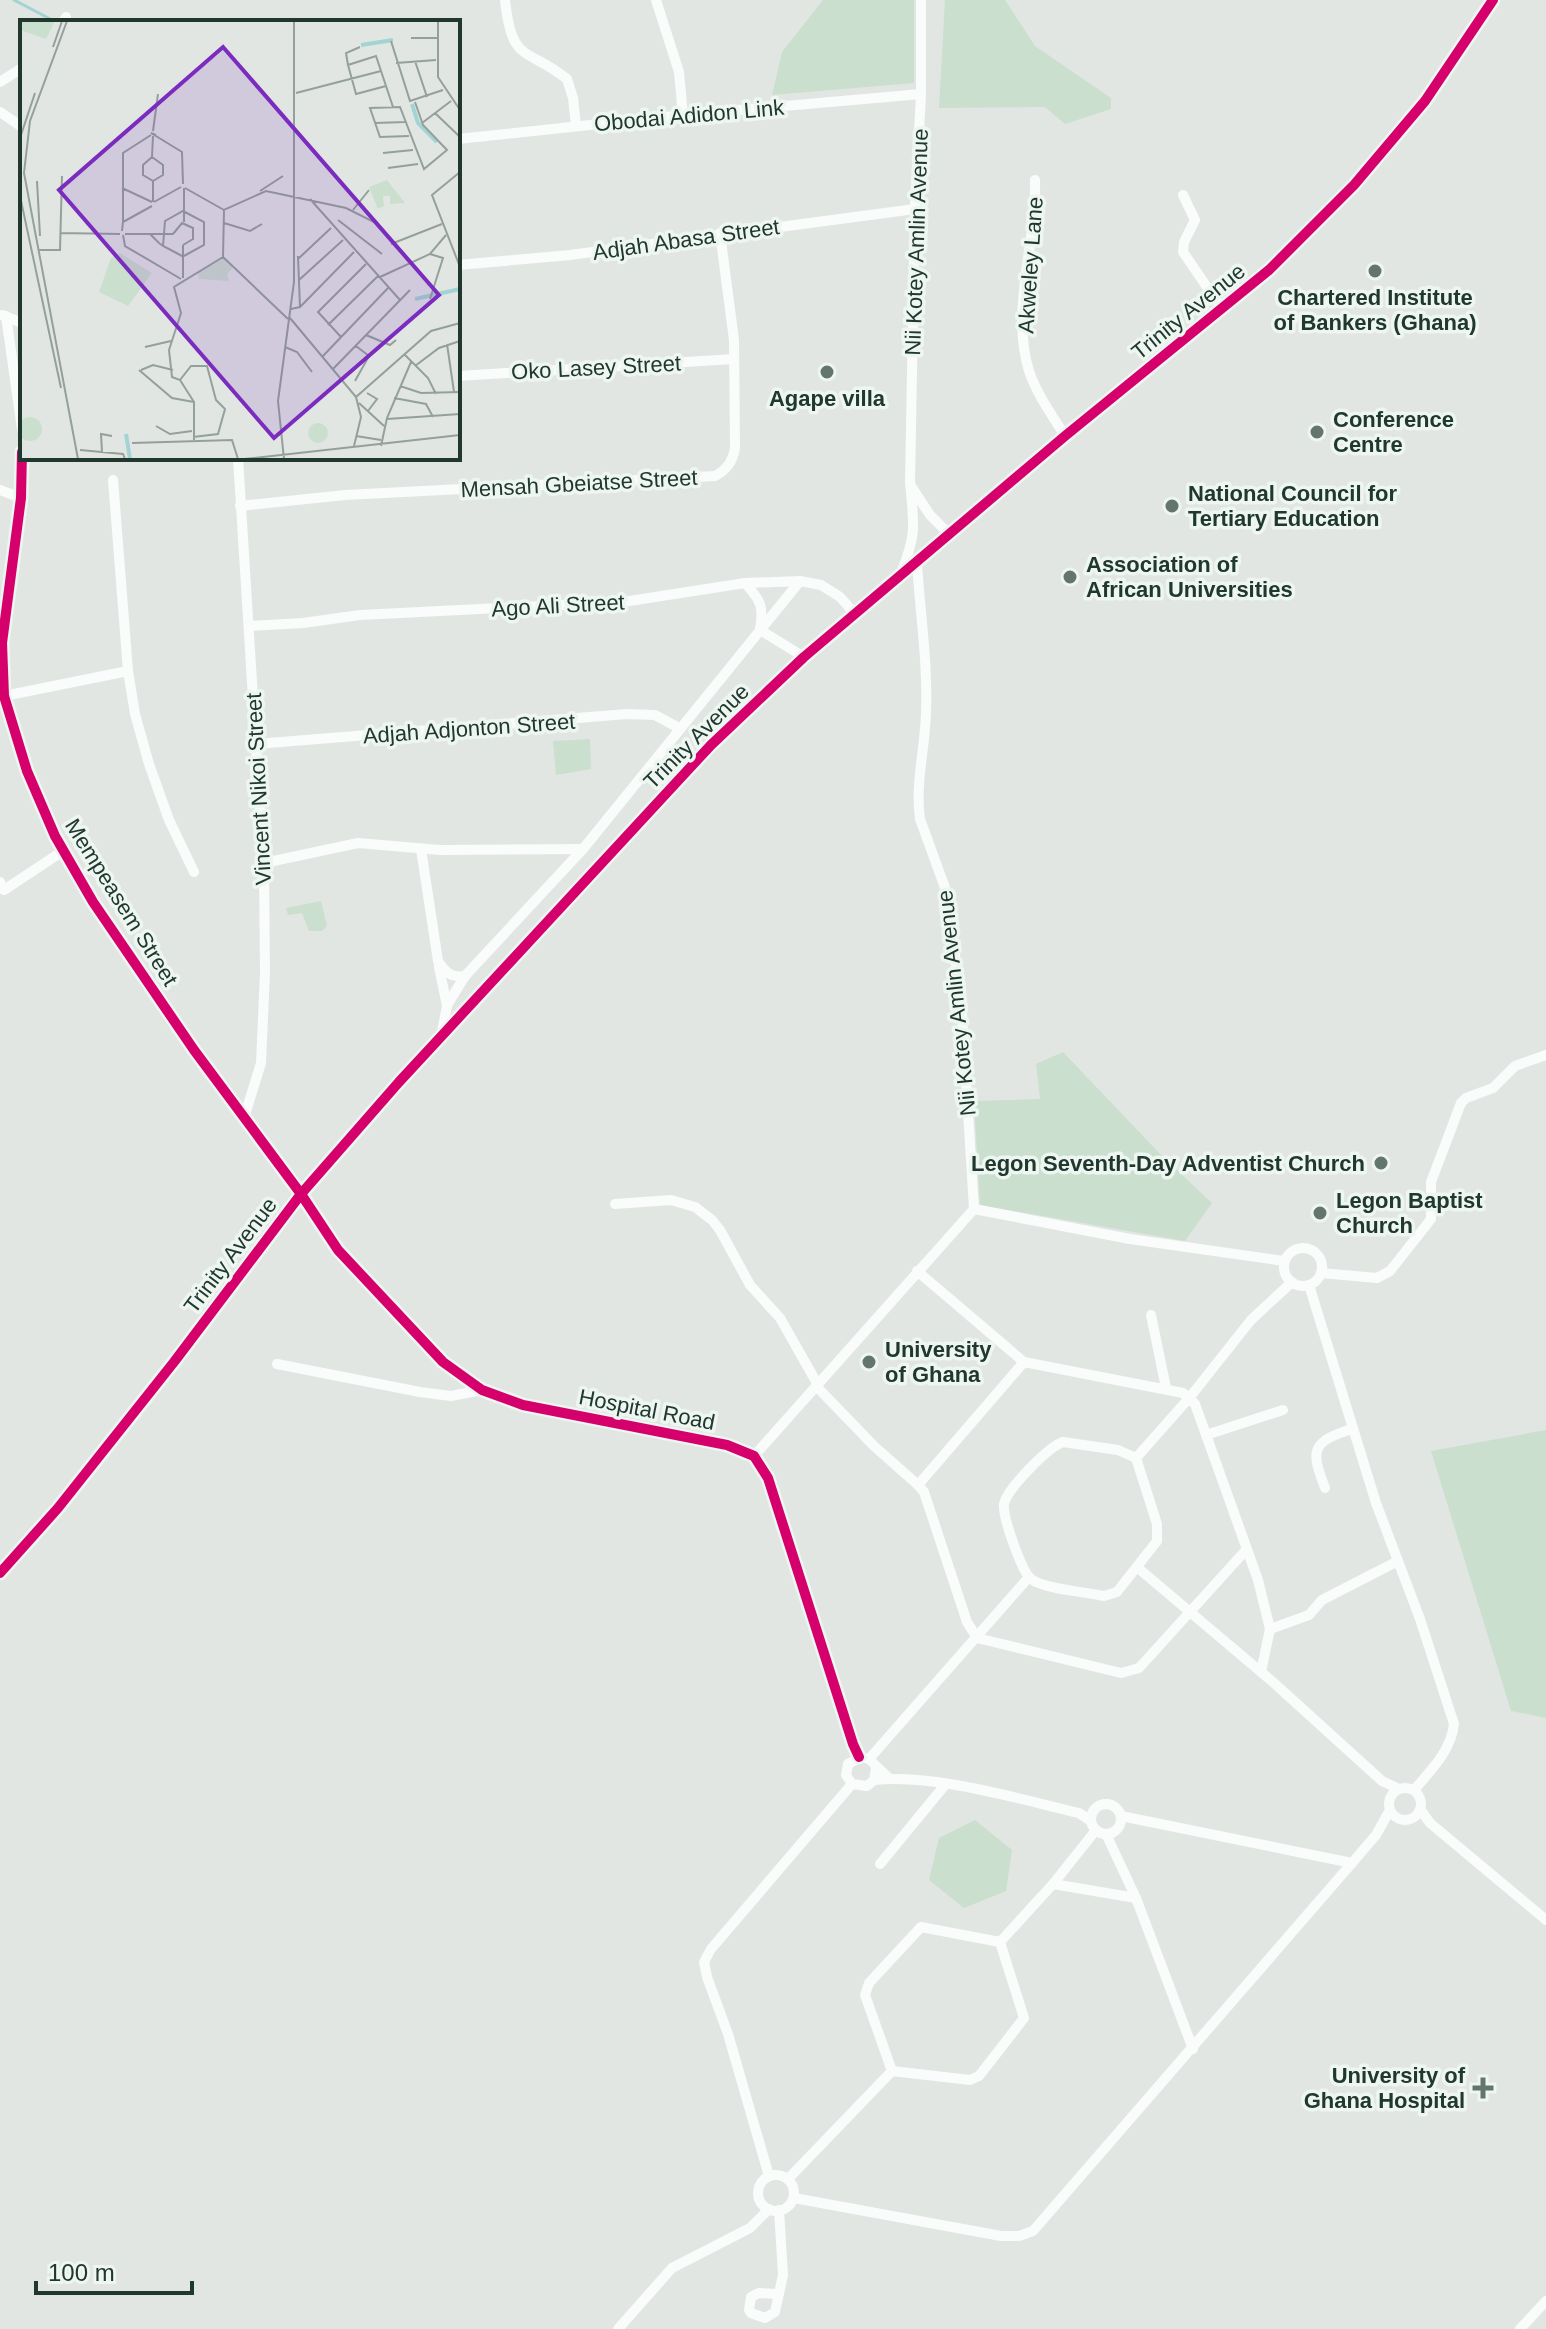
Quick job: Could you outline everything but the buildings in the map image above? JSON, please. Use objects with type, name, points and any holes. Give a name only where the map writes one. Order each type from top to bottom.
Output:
[{"type":"street","points":[[505,0],[508,26],[515,44],[524,55],[567,79],[576,126]]},
{"type":"street","points":[[656,0],[679,72],[683,115]]},
{"type":"street","name":"Nii Kotey Amlin Avenue","points":[[899,579],[913,544],[914,524],[910,483],[921,0]]},
{"type":"street","name":"Trinity Avenue","points":[[0,1573],[58,1508],[174,1362],[301,1194],[441,1037],[711,745],[804,657],[1065,436],[1269,270],[1354,185],[1425,101],[1493,0]]},
{"type":"street","points":[[0,82],[20,69]]},
{"type":"street","name":"Obodai Adidon Link","points":[[460,139],[921,94]]},
{"type":"street","points":[[0,112],[20,126]]},
{"type":"street","name":"Akweley Lane","points":[[1035,180],[1036,204],[1022,311],[1025,354],[1034,383],[1065,436]]},
{"type":"street","points":[[1183,195],[1195,220],[1184,242],[1183,252],[1222,309]]},
{"type":"street","name":"Adjah Abasa Street","points":[[460,265],[570,255],[915,209]]},
{"type":"street","name":"Mensah Gbeiatse Street","points":[[240,506],[345,495],[715,476],[724,471],[734,458],[734,359],[720,233]]},
{"type":"street","points":[[3,315],[20,417]]},
{"type":"street","name":"Oko Lasey Street","points":[[460,376],[734,359]]},
{"type":"street","name":"Mempeasem Street","points":[[22,460],[21,498],[2,643],[4,696],[27,771],[63,851],[93,902],[173,1021],[301,1194]]},
{"type":"street","name":"Vincent Nikoi Street","points":[[238,460],[264,863],[265,972],[261,1063],[244,1118]]},
{"type":"street","points":[[113,480],[128,671],[135,714],[169,820],[194,872]]},
{"type":"street","points":[[910,483],[930,515],[950,535]]},
{"type":"street","points":[[0,490],[21,498]]},
{"type":"street","name":"Nii Kotey Amlin Avenue","points":[[917,563],[926,715],[919,767],[918,807],[948,896],[962,1014],[974,1209]]},
{"type":"street","points":[[441,1037],[447,1006],[460,977],[583,849],[800,581]]},
{"type":"street","name":"Ago Ali Street","points":[[249,626],[360,615],[623,602],[745,583],[800,581],[821,585],[840,597],[855,614]]},
{"type":"street","points":[[745,583],[756,595],[763,610],[760,630]]},
{"type":"street","points":[[760,630],[804,657]]},
{"type":"street","points":[[4,696],[128,671]]},
{"type":"street","name":"Adjah Adjonton Street","points":[[256,744],[627,714],[655,715],[679,728]]},
{"type":"street","points":[[264,863],[358,843],[421,849],[583,849]]},
{"type":"street","points":[[421,849],[447,1006]]},
{"type":"street","points":[[0,882],[4,890],[63,851]]},
{"type":"street","points":[[438,961],[445,971],[460,977]]},
{"type":"street","points":[[1321,1273],[1377,1278],[1390,1271],[1431,1219],[1431,1182],[1461,1103],[1466,1098],[1493,1088],[1515,1066],[1546,1055]]},
{"type":"street","name":"Hospital Road","points":[[301,1194],[338,1250],[398,1316],[443,1362],[482,1390],[523,1405],[727,1445],[754,1456]]},
{"type":"street","points":[[615,1204],[671,1200],[695,1207],[712,1220],[750,1285],[780,1318],[818,1386],[874,1446],[924,1492],[967,1622],[977,1638],[1121,1673],[1130,1672],[1139,1668],[1247,1549]]},
{"type":"street","points":[[874,1780],[853,1744],[773,1492],[762,1465],[754,1456],[974,1209],[1130,1239],[1284,1261]]},
{"type":"street","points":[[1296,1249],[1308,1249],[1321,1261],[1321,1273],[1309,1285],[1292,1282],[1285,1273],[1284,1261],[1296,1249]]},
{"type":"street","points":[[917,1271],[1024,1362],[1166,1388],[1190,1397],[1258,1580],[1270,1629],[1261,1672]]},
{"type":"street","points":[[1136,1458],[1190,1397],[1251,1320],[1292,1282]]},
{"type":"street","points":[[1138,1568],[1261,1672],[1395,1792],[1414,1790],[1446,1751],[1454,1724],[1352,1429],[1309,1285]]},
{"type":"street","points":[[1151,1315],[1166,1388]]},
{"type":"street","points":[[918,1485],[1024,1362]]},
{"type":"street","points":[[277,1364],[451,1396],[482,1390]]},
{"type":"street","points":[[1206,1435],[1283,1410]]},
{"type":"street","points":[[1325,1488],[1315,1457],[1317,1449],[1327,1440],[1352,1429]]},
{"type":"street","points":[[1063,1442],[1118,1450],[1136,1458],[1157,1524],[1157,1541],[1138,1568],[1117,1592],[1104,1596],[1035,1582],[1025,1572],[1004,1505],[1007,1497],[1052,1446],[1063,1442]]},
{"type":"street","points":[[1270,1629],[1309,1615],[1322,1600],[1398,1561]]},
{"type":"street","points":[[1029,1577],[864,1761],[846,1775],[852,1784],[862,1787],[874,1780],[891,1779],[945,1785],[1079,1813],[1111,1833],[1120,1821]]},
{"type":"street","points":[[864,1761],[891,1779]]},
{"type":"street","points":[[769,2176],[704,1962],[711,1949],[852,1784]]},
{"type":"street","points":[[880,1864],[945,1785]]},
{"type":"street","points":[[1414,1790],[1419,1795],[1417,1813]]},
{"type":"street","points":[[794,2198],[1001,2236],[1019,2236],[1033,2231],[1394,1814],[1395,1792]]},
{"type":"street","points":[[1000,1942],[1053,1884],[1096,1824],[1102,1804],[1117,1809],[1120,1821]]},
{"type":"street","points":[[1394,1814],[1417,1813],[1546,1920]]},
{"type":"street","points":[[1120,1821],[1138,1821],[1352,1863]]},
{"type":"street","points":[[1096,1824],[1136,1898],[1193,2049]]},
{"type":"street","points":[[1053,1884],[1136,1898]]},
{"type":"street","points":[[892,2071],[865,1995],[869,1983],[921,1927],[1000,1942]]},
{"type":"street","points":[[892,2071],[970,2080],[979,2076],[1024,2018],[1000,1942]]},
{"type":"street","points":[[788,2179],[892,2071]]},
{"type":"street","points":[[618,2329],[672,2268],[750,2228],[774,2210],[788,2206],[794,2198],[793,2188],[788,2179],[779,2175],[769,2176],[761,2183],[758,2193],[761,2203],[774,2210]]},
{"type":"street","points":[[774,2210],[783,2275],[779,2294]]},
{"type":"street","points":[[1520,2329],[1546,2301]]},
{"type":"green space","points":[[823,0],[914,0],[914,83],[772,95],[782,52]]},
{"type":"green space","points":[[945,0],[1005,0],[1035,46],[1111,98],[1111,109],[1065,124],[1045,107],[939,108]]},
{"type":"green space","points":[[590,739],[591,769],[556,775],[553,741]]},
{"type":"green space","points":[[321,901],[327,926],[322,931],[309,931],[302,913],[288,915],[286,908]]},
{"type":"green space","points":[[1063,1052],[1163,1157],[1212,1203],[1185,1241],[980,1205],[974,1101],[1040,1099],[1036,1064]]},
{"type":"green space","points":[[1546,1430],[1546,1718],[1511,1711],[1431,1451]]},
{"type":"green space","points":[[975,1820],[1012,1850],[1006,1891],[964,1908],[929,1880],[939,1838]]},
{"type":"waterway","points":[[14,0],[52,20]]},
{"type":"cycle path","points":[[0,1573],[58,1508],[174,1362],[301,1194],[399,1082],[711,745],[804,657],[1065,436],[1269,270],[1354,185],[1425,101],[1493,0]]},
{"type":"cycle path","points":[[22,460],[21,498],[2,643],[4,696],[27,771],[55,836],[93,902],[194,1050],[301,1194],[338,1250],[443,1362],[482,1390],[523,1405],[727,1445],[754,1456],[768,1478],[859,1757]]},
{"type":"place","name":"Chartered Institute of Bankers (Ghana)","points":[[1375,271]]},
{"type":"place","name":"Agape villa","points":[[827,372]]},
{"type":"place","name":"Conference Centre","points":[[1317,432]]},
{"type":"place","name":"National Council for Tertiary Education","points":[[1172,506]]},
{"type":"place","name":"Association of African Universities","points":[[1070,577]]},
{"type":"place","name":"Legon Seventh-Day Adventist Church","points":[[1381,1163]]},
{"type":"place","name":"Legon Baptist Church","points":[[1320,1213]]},
{"type":"place","name":"University of Ghana","points":[[869,1362]]},
{"type":"place","name":"University of Ghana Hospital","points":[[1483,2088]]}]
